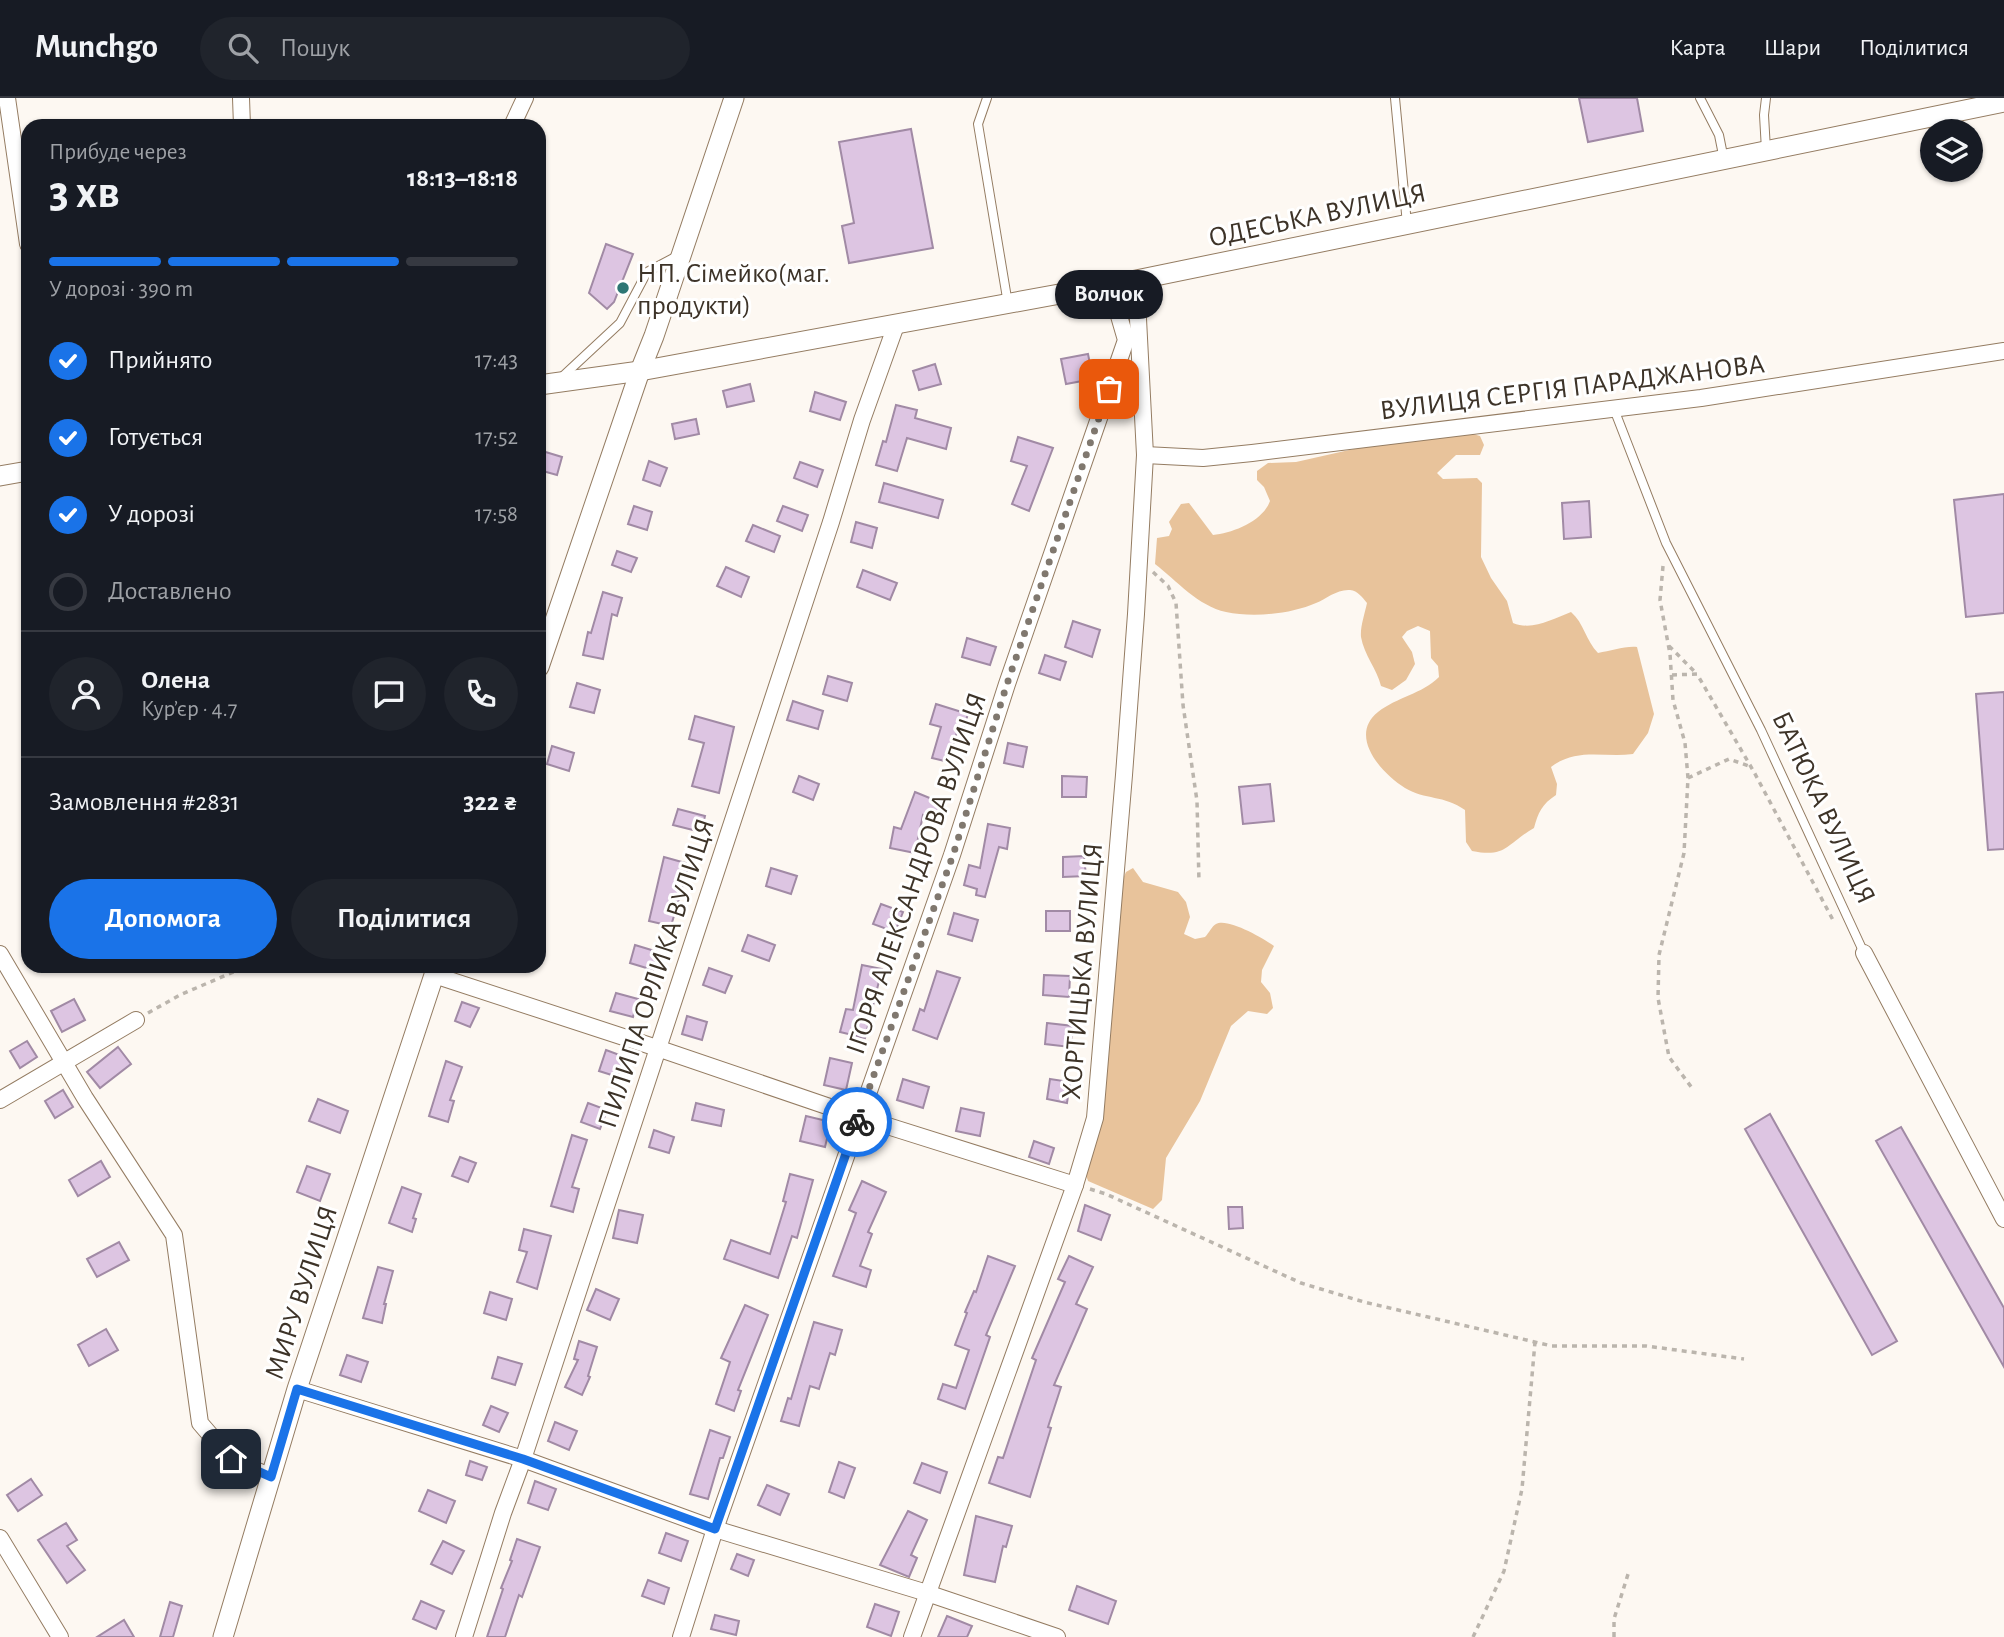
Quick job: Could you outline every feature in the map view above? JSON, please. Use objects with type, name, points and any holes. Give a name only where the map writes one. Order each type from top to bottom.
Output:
[{"type":"street","points":[[7,98],[21,195]]},
{"type":"street","points":[[241,98],[242,119]]},
{"type":"street","points":[[515,119],[525,98]]},
{"type":"street","points":[[546,646],[734,98]]},
{"type":"street","name":"ОДЕСЬКА ВУЛИЦЯ","points":[[548,383],[640,371],[1136,281],[2004,102]]},
{"type":"street","name":"ХОРТИЦЬКА ВУЛИЦЯ","points":[[912,1637],[1075,1185],[1095,1118],[1125,775],[1145,455],[1136,281]]},
{"type":"street","name":"ІГОРЯ АЛЕКСАНДРОВА ВУЛИЦЯ","points":[[681,1637],[715,1529],[953,855],[1007,684],[1126,340],[1110,285]]},
{"type":"street","name":"ПИЛИПА ОРЛИКА ВУЛИЦЯ","points":[[464,1637],[862,420],[896,325]]},
{"type":"street","name":"ВУЛИЦЯ СЕРГІЯ ПАРАДЖАНОВА","points":[[1145,455],[1203,458],[1614,409],[2004,351]]},
{"type":"street","points":[[0,476],[21,472]]},
{"type":"street","name":"БАТЮКА ВУЛИЦЯ","points":[[1864,953],[2004,1219]]},
{"type":"street","points":[[0,954],[63,1061],[174,1235],[200,1423],[231,1459],[271,1477]]},
{"type":"street","name":"МИРУ ВУЛИЦЯ","points":[[223,1637],[297,1389],[434,973]]},
{"type":"street","points":[[444,973],[859,1117],[1075,1185]]},
{"type":"street","points":[[0,1100],[136,1020]]},
{"type":"street","points":[[297,1389],[523,1459],[715,1529],[927,1593],[1057,1637]]},
{"type":"street","points":[[0,1538],[60,1637]]},
{"type":"lane","points":[[987,98],[978,124],[1008,304]]},
{"type":"lane","points":[[1395,98],[1407,224]]},
{"type":"lane","points":[[1700,98],[1719,135],[1724,161]]},
{"type":"lane","points":[[1766,98],[1766,153]]},
{"type":"lane","points":[[548,383],[620,323],[647,272],[681,254]]},
{"type":"lane","name":"БАТЮКА ВУЛИЦЯ","points":[[1614,409],[1666,543],[1760,730],[1864,953]]},
{"type":"path","points":[[1666,543],[1660,600],[1669,646],[1673,700],[1685,743],[1688,778],[1684,853],[1659,955],[1658,998],[1668,1058],[1692,1087]]},
{"type":"path","points":[[1139,565],[1154,572],[1168,586],[1176,603],[1183,705],[1197,801],[1199,882]]},
{"type":"path","points":[[1669,646],[1697,674],[1835,922]]},
{"type":"path","points":[[1672,675],[1697,674]]},
{"type":"path","points":[[1688,778],[1729,759],[1751,767]]},
{"type":"path","points":[[136,1020],[180,995],[231,973]]},
{"type":"path","points":[[1075,1185],[1106,1194],[1301,1283],[1364,1302],[1552,1346],[1646,1346],[1744,1359]]},
{"type":"path","points":[[1473,1637],[1504,1571],[1522,1489],[1535,1342]]},
{"type":"path","points":[[1614,1637],[1614,1619],[1629,1571]]},
{"type":"shaded area","points":[[1473,434],[1480,436],[1484,445],[1480,455],[1456,455],[1437,473],[1443,479],[1477,478],[1482,483],[1481,557],[1507,601],[1513,623],[1535,625],[1571,612],[1598,653],[1637,647],[1654,714],[1648,733],[1633,754],[1581,755],[1551,767],[1557,784],[1556,795],[1541,809],[1534,828],[1506,848],[1493,853],[1472,851],[1466,842],[1465,810],[1450,802],[1405,788],[1378,764],[1367,743],[1366,732],[1378,712],[1425,688],[1439,677],[1438,666],[1431,658],[1430,631],[1418,626],[1407,631],[1402,637],[1412,652],[1415,664],[1406,680],[1392,690],[1381,686],[1365,650],[1361,633],[1367,603],[1355,592],[1341,591],[1306,607],[1284,612],[1237,614],[1206,604],[1155,564],[1157,538],[1169,536],[1172,529],[1169,522],[1181,504],[1189,503],[1213,535],[1238,529],[1261,514],[1270,501],[1264,487],[1257,480],[1257,471],[1268,463],[1296,462],[1367,446]]},
{"type":"shaded area","points":[[1133,868],[1143,882],[1178,892],[1186,902],[1190,917],[1184,934],[1195,939],[1205,937],[1216,924],[1228,923],[1255,934],[1274,946],[1262,970],[1261,982],[1270,993],[1273,1008],[1267,1014],[1248,1011],[1231,1026],[1200,1101],[1166,1158],[1162,1200],[1153,1209],[1088,1181],[1085,1172],[1120,885],[1126,872]]},
{"type":"building","points":[[1579,98],[1637,98],[1643,131],[1588,142]]},
{"type":"building","points":[[911,129],[933,248],[849,263],[842,226],[854,223],[839,142]]},
{"type":"building","points":[[606,244],[633,254],[614,302],[607,309],[589,293]]},
{"type":"building","points":[[1088,354],[1093,379],[1066,384],[1061,359]]},
{"type":"building","points":[[935,364],[941,384],[919,390],[913,371]]},
{"type":"building","points":[[750,384],[754,401],[727,407],[723,391]]},
{"type":"building","points":[[815,392],[846,402],[840,420],[810,411]]},
{"type":"building","points":[[896,405],[917,410],[915,418],[951,428],[946,449],[907,438],[897,471],[876,465],[883,441],[886,442]]},
{"type":"building","points":[[696,419],[699,434],[675,439],[672,424]]},
{"type":"building","points":[[1018,437],[1053,448],[1029,511],[1012,504],[1027,466],[1011,461]]},
{"type":"building","points":[[546,452],[562,457],[557,475],[546,472]]},
{"type":"building","points":[[649,461],[667,468],[660,486],[643,480]]},
{"type":"building","points":[[800,462],[823,470],[817,487],[794,478]]},
{"type":"building","points":[[884,483],[943,500],[938,518],[879,502]]},
{"type":"building","points":[[2004,494],[2004,613],[1966,617],[1954,500]]},
{"type":"building","points":[[1589,501],[1591,537],[1564,539],[1562,503]]},
{"type":"building","points":[[634,506],[652,512],[647,530],[628,524]]},
{"type":"building","points":[[783,506],[808,515],[802,531],[777,521]]},
{"type":"building","points":[[856,522],[877,528],[872,548],[851,542]]},
{"type":"building","points":[[753,525],[780,536],[774,552],[746,541]]},
{"type":"building","points":[[617,551],[637,558],[631,572],[612,565]]},
{"type":"building","points":[[726,567],[749,577],[741,597],[717,586]]},
{"type":"building","points":[[863,570],[897,583],[890,600],[857,587]]},
{"type":"building","points":[[603,592],[622,598],[617,616],[612,614],[603,659],[583,655],[588,632],[591,633]]},
{"type":"building","points":[[1073,621],[1100,630],[1092,657],[1065,647]]},
{"type":"building","points":[[967,638],[996,647],[990,665],[962,657]]},
{"type":"building","points":[[1045,655],[1066,662],[1060,680],[1039,673]]},
{"type":"building","points":[[828,676],[852,683],[847,701],[823,694]]},
{"type":"building","points":[[577,683],[600,690],[594,713],[570,707]]},
{"type":"building","points":[[2004,692],[2004,849],[1988,850],[1976,694]]},
{"type":"building","points":[[793,701],[823,711],[818,729],[787,720]]},
{"type":"building","points":[[936,704],[968,714],[962,733],[957,732],[949,762],[932,758],[941,727],[930,724]]},
{"type":"building","points":[[695,716],[734,727],[719,793],[692,786],[704,743],[689,739]]},
{"type":"building","points":[[1008,743],[1027,747],[1023,767],[1004,763]]},
{"type":"building","points":[[552,746],[574,753],[569,771],[547,764]]},
{"type":"building","points":[[799,776],[819,784],[813,800],[793,792]]},
{"type":"building","points":[[1062,776],[1087,777],[1086,797],[1062,797]]},
{"type":"building","points":[[1270,784],[1274,821],[1243,824],[1239,787]]},
{"type":"building","points":[[915,792],[942,803],[935,820],[923,815],[915,853],[890,848],[894,827],[901,829]]},
{"type":"building","points":[[678,809],[705,816],[701,832],[673,825]]},
{"type":"building","points":[[988,824],[1010,828],[1007,849],[999,847],[985,897],[976,895],[977,889],[964,885],[969,865],[980,868]]},
{"type":"building","points":[[1084,856],[1086,876],[1063,877],[1063,857]]},
{"type":"building","points":[[664,857],[689,864],[671,926],[649,921]]},
{"type":"building","points":[[771,868],[797,876],[791,894],[766,886]]},
{"type":"building","points":[[881,904],[903,912],[895,932],[873,924]]},
{"type":"building","points":[[1046,911],[1070,911],[1070,931],[1046,931]]},
{"type":"building","points":[[954,913],[978,920],[972,941],[948,934]]},
{"type":"building","points":[[748,935],[775,945],[769,961],[742,951]]},
{"type":"building","points":[[635,945],[658,952],[653,970],[630,963]]},
{"type":"building","points":[[862,965],[882,969],[865,1038],[840,1032],[846,1009],[853,1010]]},
{"type":"building","points":[[709,968],[732,976],[725,993],[703,985]]},
{"type":"building","points":[[937,971],[960,978],[937,1039],[913,1030],[920,1009],[924,1011]]},
{"type":"building","points":[[1044,975],[1070,976],[1069,997],[1043,995]]},
{"type":"building","points":[[616,993],[638,999],[633,1017],[610,1011]]},
{"type":"building","points":[[74,999],[85,1020],[62,1032],[51,1011]]},
{"type":"building","points":[[462,1002],[479,1008],[470,1027],[455,1021]]},
{"type":"building","points":[[687,1016],[707,1022],[702,1040],[682,1034]]},
{"type":"building","points":[[1047,1023],[1073,1026],[1070,1047],[1045,1044]]},
{"type":"building","points":[[27,1041],[37,1057],[20,1068],[10,1051]]},
{"type":"building","points":[[118,1047],[131,1064],[100,1088],[87,1072]]},
{"type":"building","points":[[606,1050],[625,1057],[618,1077],[599,1071]]},
{"type":"building","points":[[830,1058],[852,1063],[846,1090],[824,1085]]},
{"type":"building","points":[[446,1061],[462,1067],[450,1100],[454,1101],[448,1122],[429,1116]]},
{"type":"building","points":[[903,1079],[929,1087],[923,1108],[897,1100]]},
{"type":"building","points":[[1050,1079],[1070,1082],[1067,1103],[1047,1099]]},
{"type":"building","points":[[63,1090],[73,1107],[55,1118],[45,1101]]},
{"type":"building","points":[[318,1099],[348,1111],[340,1133],[309,1121]]},
{"type":"building","points":[[588,1103],[607,1110],[600,1129],[581,1122]]},
{"type":"building","points":[[696,1103],[724,1110],[721,1126],[692,1120]]},
{"type":"building","points":[[961,1108],[984,1113],[980,1136],[956,1131]]},
{"type":"building","points":[[1770,1114],[1897,1341],[1872,1355],[1745,1129]]},
{"type":"building","points":[[806,1116],[831,1122],[825,1147],[800,1141]]},
{"type":"building","points":[[1901,1127],[2004,1308],[2004,1367],[1876,1141]]},
{"type":"building","points":[[654,1130],[674,1137],[669,1153],[649,1147]]},
{"type":"building","points":[[572,1135],[587,1140],[572,1187],[579,1189],[573,1212],[551,1206]]},
{"type":"building","points":[[1034,1141],[1054,1148],[1049,1164],[1029,1157]]},
{"type":"building","points":[[460,1157],[476,1163],[468,1182],[452,1176]]},
{"type":"building","points":[[101,1161],[110,1177],[78,1196],[69,1180]]},
{"type":"building","points":[[307,1166],[330,1174],[320,1201],[297,1192]]},
{"type":"building","points":[[790,1174],[813,1180],[797,1238],[792,1236],[778,1278],[724,1259],[731,1240],[770,1254],[786,1202],[783,1201]]},
{"type":"building","points":[[862,1181],[886,1192],[868,1232],[872,1234],[860,1266],[871,1270],[866,1287],[833,1276],[856,1213],[849,1210]]},
{"type":"building","points":[[402,1187],[421,1194],[413,1218],[416,1219],[412,1232],[389,1223]]},
{"type":"building","points":[[1085,1205],[1110,1215],[1101,1240],[1078,1231]]},
{"type":"building","points":[[1228,1207],[1242,1207],[1243,1228],[1229,1229]]},
{"type":"building","points":[[619,1210],[643,1215],[637,1243],[613,1238]]},
{"type":"building","points":[[524,1229],[551,1236],[537,1289],[517,1282],[527,1252],[519,1250]]},
{"type":"building","points":[[119,1242],[129,1260],[97,1277],[87,1259]]},
{"type":"building","points":[[988,1256],[1015,1266],[986,1335],[990,1337],[965,1409],[938,1399],[943,1384],[956,1388],[969,1350],[955,1345]]},
{"type":"building","points":[[1069,1256],[1093,1267],[1076,1304],[1087,1309],[1054,1385],[1061,1387],[1030,1497],[989,1483],[998,1457],[1003,1458],[1036,1360],[1032,1358],[1065,1282],[1058,1279]]},
{"type":"building","points":[[378,1267],[393,1271],[382,1323],[363,1318]]},
{"type":"building","points":[[596,1289],[619,1299],[610,1320],[587,1310]]},
{"type":"building","points":[[490,1292],[512,1299],[506,1320],[484,1313]]},
{"type":"building","points":[[745,1305],[768,1315],[738,1390],[741,1391],[734,1411],[716,1404],[730,1362],[721,1358]]},
{"type":"building","points":[[814,1322],[842,1330],[835,1355],[830,1353],[819,1389],[810,1386],[799,1426],[781,1421],[788,1398],[791,1399]]},
{"type":"building","points":[[106,1329],[118,1350],[89,1366],[78,1345]]},
{"type":"building","points":[[579,1341],[597,1347],[588,1376],[590,1377],[582,1395],[565,1387],[578,1360],[574,1359]]},
{"type":"building","points":[[347,1355],[368,1362],[361,1382],[340,1375]]},
{"type":"building","points":[[498,1357],[522,1364],[515,1385],[492,1378]]},
{"type":"building","points":[[491,1406],[508,1413],[499,1432],[483,1425]]},
{"type":"building","points":[[555,1422],[577,1431],[569,1450],[548,1441]]},
{"type":"building","points":[[710,1430],[730,1437],[723,1458],[720,1458],[708,1499],[690,1494]]},
{"type":"building","points":[[470,1461],[487,1467],[482,1480],[466,1475]]},
{"type":"building","points":[[839,1462],[855,1468],[844,1498],[829,1492]]},
{"type":"building","points":[[922,1463],[947,1472],[940,1493],[914,1483]]},
{"type":"building","points":[[31,1479],[42,1495],[18,1511],[7,1495]]},
{"type":"building","points":[[535,1481],[556,1489],[548,1510],[528,1503]]},
{"type":"building","points":[[767,1485],[789,1494],[780,1515],[758,1505]]},
{"type":"building","points":[[428,1490],[455,1501],[446,1523],[419,1511]]},
{"type":"building","points":[[908,1511],[927,1520],[911,1555],[917,1558],[909,1577],[880,1565]]},
{"type":"building","points":[[976,1516],[1012,1526],[1006,1547],[1003,1546],[995,1582],[964,1575]]},
{"type":"building","points":[[66,1523],[77,1540],[67,1546],[85,1570],[67,1583],[38,1540]]},
{"type":"building","points":[[666,1533],[688,1541],[681,1561],[659,1553]]},
{"type":"building","points":[[517,1539],[540,1547],[522,1597],[519,1595],[505,1637],[487,1637],[512,1561],[510,1560]]},
{"type":"building","points":[[443,1541],[464,1551],[452,1574],[431,1564]]},
{"type":"building","points":[[737,1554],[754,1560],[748,1576],[731,1569]]},
{"type":"building","points":[[648,1580],[669,1588],[664,1604],[642,1596]]},
{"type":"building","points":[[1077,1586],[1116,1601],[1108,1624],[1069,1610]]},
{"type":"building","points":[[421,1601],[444,1611],[436,1629],[413,1619]]},
{"type":"building","points":[[170,1602],[182,1606],[173,1637],[160,1637]]},
{"type":"building","points":[[875,1604],[899,1612],[891,1636],[867,1627]]},
{"type":"building","points":[[715,1615],[739,1621],[736,1635],[711,1629]]},
{"type":"building","points":[[947,1616],[972,1626],[967,1637],[938,1637]]},
{"type":"building","points":[[124,1620],[134,1637],[97,1637]]},
{"type":"way so far","points":[[857,1122],[953,855],[1007,684],[1109,389]]},
{"type":"place","name":"НП. Сімейко(маг. продукти)","points":[[623,288]]},
{"type":"place","name":"Волчок","points":[[1109,389]]},
{"type":"route","points":[[231,1459],[271,1477],[297,1389],[523,1459],[715,1529],[857,1122]]}]
